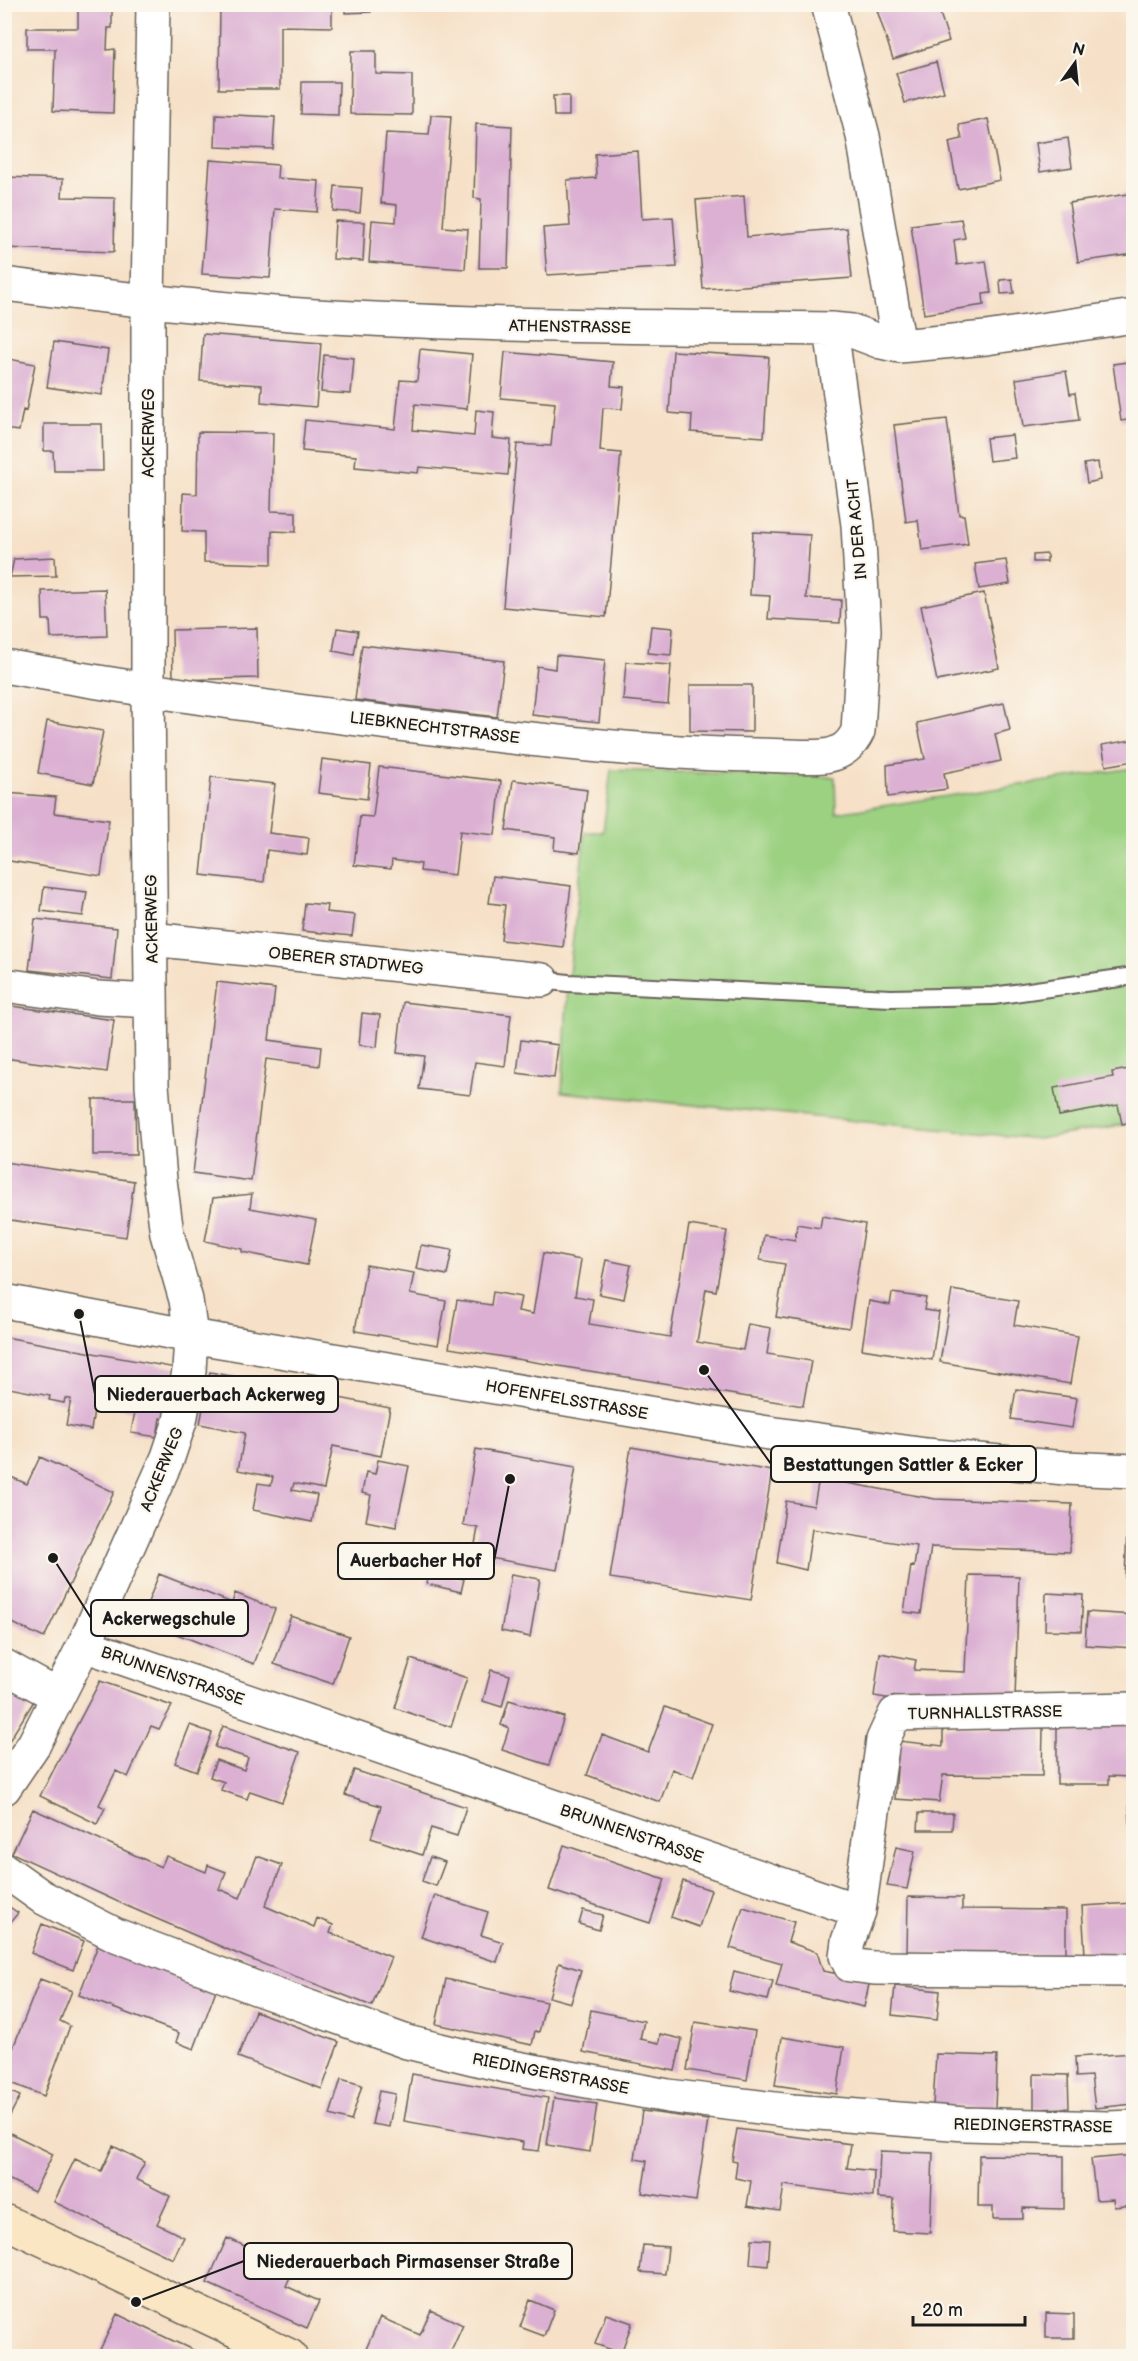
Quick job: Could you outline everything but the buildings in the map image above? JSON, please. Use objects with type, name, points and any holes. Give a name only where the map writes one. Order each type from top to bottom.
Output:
[{"type":"main road","points":[[4,2221],[290,2356]]},
{"type":"street","name":"ACKERWEG","points":[[4,1788],[34,1744],[84,1645],[168,1457],[180,1421],[189,1371],[191,1336],[186,1300],[167,1234],[152,1085],[148,689],[148,302],[153,4]]},
{"type":"street","points":[[828,4],[863,136],[899,346]]},
{"type":"street","name":"ATHENSTRASSE","points":[[4,284],[148,302],[332,317],[496,324],[831,329],[852,331],[899,346],[986,338],[1134,316]]},
{"type":"street","name":"IN DER ACHT","points":[[831,329],[858,525],[864,630],[858,731]]},
{"type":"street","name":"LIEBKNECHTSTRASSE","points":[[4,666],[148,689],[452,731],[616,748],[725,754],[824,756],[844,750],[853,743],[858,731]]},
{"type":"street","name":"OBERER STADTWEG","points":[[151,939],[542,980]]},
{"type":"street","points":[[4,985],[98,998],[151,1001]]},
{"type":"street","name":"HOFENFELSSTRASSE","points":[[4,1301],[191,1336],[762,1432],[926,1455],[1065,1468],[1134,1471]]},
{"type":"street","name":"BRUNNENSTRASSE","points":[[84,1645],[859,1911]]},
{"type":"street","points":[[4,1666],[58,1696]]},
{"type":"street","name":"TURNHALLSTRASSE","points":[[859,1911],[883,1740],[895,1714],[1134,1709]]},
{"type":"street","name":"RIEDINGERSTRASSE","points":[[4,1870],[42,1897],[116,1935],[407,2043],[506,2066],[668,2096],[792,2111],[965,2124],[1134,2127]]},
{"type":"street","points":[[859,1911],[848,1941],[846,1956],[850,1965],[874,1968],[1134,1970]]},
{"type":"lane","points":[[542,980],[891,998],[993,996],[1134,976]]},
{"type":"green space","points":[[1133,768],[1133,1123],[1038,1139],[562,1092],[568,983],[585,832],[603,832],[611,770],[835,777],[836,813]]},
{"type":"place","name":"Niederauerbach Ackerweg","points":[[79,1314]]},
{"type":"place","name":"Bestattungen Sattler & Ecker","points":[[704,1370]]},
{"type":"place","name":"Auerbacher Hof","points":[[510,1479]]},
{"type":"place","name":"Ackerwegschule","points":[[53,1558]]},
{"type":"place","name":"Niederauerbach Pirmasenser Straße","points":[[136,2302]]}]
